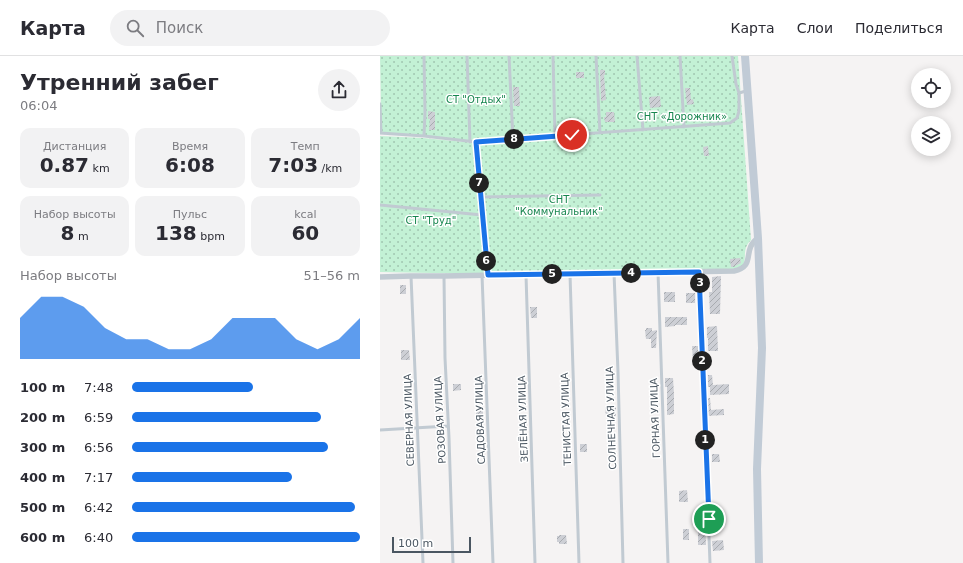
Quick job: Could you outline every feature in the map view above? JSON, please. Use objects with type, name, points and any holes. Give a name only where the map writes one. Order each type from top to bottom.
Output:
[{"type":"main road","points":[[745,56],[758,238],[762,348],[757,469],[759,563]]},
{"type":"street","points":[[380,277],[734,271],[742,269],[747,263],[751,246],[758,238]]},
{"type":"lane","points":[[424,56],[426,112],[424,136]]},
{"type":"lane","points":[[467,56],[470,142]]},
{"type":"lane","points":[[509,56],[513,140]]},
{"type":"lane","points":[[553,56],[556,136]]},
{"type":"lane","points":[[596,56],[600,133]]},
{"type":"lane","points":[[637,56],[643,130]]},
{"type":"lane","points":[[680,56],[684,127]]},
{"type":"lane","points":[[380,104],[381,133],[424,136],[470,142],[730,123],[737,118],[739,111],[739,93],[736,84],[732,56]]},
{"type":"lane","points":[[739,93],[748,91]]},
{"type":"lane","name":"САДОВАЯ УЛИЦА","points":[[476,142],[481,197],[485,275],[493,563]]},
{"type":"lane","points":[[481,197],[600,194]]},
{"type":"lane","points":[[380,205],[482,215]]},
{"type":"lane","name":"ГОРНАЯ УЛИЦА","points":[[658,272],[668,563]]},
{"type":"lane","points":[[699,272],[710,563]]},
{"type":"lane","name":"СОЛНЕЧНАЯ УЛИЦА","points":[[614,273],[623,563]]},
{"type":"lane","name":"ТЕНИСТАЯ УЛИЦА","points":[[570,274],[579,563]]},
{"type":"lane","name":"ЗЕЛЁНАЯ УЛИЦА","points":[[526,275],[535,563]]},
{"type":"lane","name":"СЕВЕРНАЯ УЛИЦА","points":[[411,276],[423,563]]},
{"type":"lane","name":"РОЗОВАЯ УЛИЦА","points":[[444,276],[445,358],[453,563]]},
{"type":"lane","points":[[380,430],[448,426]]},
{"type":"green space","points":[[380,56],[738,56],[751,240],[745,250],[745,260],[742,267],[733,269],[487,275],[476,142],[380,133]]},
{"type":"green space","name":"СТ \"Труд\"","points":[[380,136],[475,143],[485,274],[380,272]]},
{"type":"building","points":[[600,70],[605,70],[606,100],[601,101]]},
{"type":"building","points":[[576,72],[584,72],[584,78],[576,78]]},
{"type":"building","points":[[513,87],[519,87],[520,106],[514,106]]},
{"type":"building","points":[[685,88],[690,88],[691,100],[693,99],[694,104],[687,105]]},
{"type":"building","points":[[660,96],[661,107],[650,108],[649,97]]},
{"type":"building","points":[[428,111],[435,112],[435,130],[429,130],[430,119],[428,119]]},
{"type":"building","points":[[606,112],[614,112],[615,122],[605,122],[604,117],[606,117]]},
{"type":"building","points":[[708,146],[709,156],[704,156],[703,147]]},
{"type":"building","points":[[740,258],[741,263],[731,267],[730,259]]},
{"type":"building","points":[[721,276],[720,314],[710,314],[709,292],[712,292],[712,277]]},
{"type":"building","points":[[400,285],[406,285],[406,294],[400,294]]},
{"type":"building","points":[[664,292],[675,292],[675,302],[664,302]]},
{"type":"building","points":[[686,293],[695,293],[695,303],[686,303]]},
{"type":"building","points":[[530,307],[537,307],[537,318],[531,318]]},
{"type":"building","points":[[665,317],[687,317],[687,325],[665,327]]},
{"type":"building","points":[[717,326],[718,351],[708,351],[707,327]]},
{"type":"building","points":[[646,328],[652,328],[652,331],[657,330],[656,348],[651,348],[651,339],[646,339]]},
{"type":"building","points":[[692,346],[698,346],[699,362],[693,362]]},
{"type":"building","points":[[401,350],[409,350],[410,360],[401,360]]},
{"type":"building","points":[[708,375],[712,375],[713,385],[729,384],[729,394],[710,395]]},
{"type":"building","points":[[665,378],[673,378],[674,414],[667,415],[667,387],[665,387]]},
{"type":"building","points":[[453,384],[461,384],[461,390],[453,391]]},
{"type":"building","points":[[707,398],[710,398],[711,410],[724,409],[724,415],[707,416]]},
{"type":"building","points":[[605,407],[616,407],[616,416],[606,416]]},
{"type":"building","points":[[476,410],[483,410],[483,417],[476,418]]},
{"type":"building","points":[[580,444],[587,444],[587,452],[580,452]]},
{"type":"building","points":[[712,454],[719,454],[720,462],[712,462]]},
{"type":"building","points":[[687,490],[688,502],[679,502],[679,491]]},
{"type":"building","points":[[705,518],[706,545],[698,545],[698,528],[694,528],[694,519]]},
{"type":"building","points":[[683,529],[689,529],[689,540],[683,540]]},
{"type":"building","points":[[566,535],[567,544],[559,544],[559,542],[557,542],[557,536]]},
{"type":"building","points":[[723,540],[724,550],[713,551],[712,541]]},
{"type":"route","points":[[572,135],[476,142],[488,275],[699,272],[709,519]]},
{"type":"park label","name":"СТ \"Отдых\"","points":[[476,99]]},
{"type":"park label","name":"СНТ «Дорожник»","points":[[682,116]]},
{"type":"park label","name":"СНТ \"Коммунальник\"","points":[[559,204]]}]
